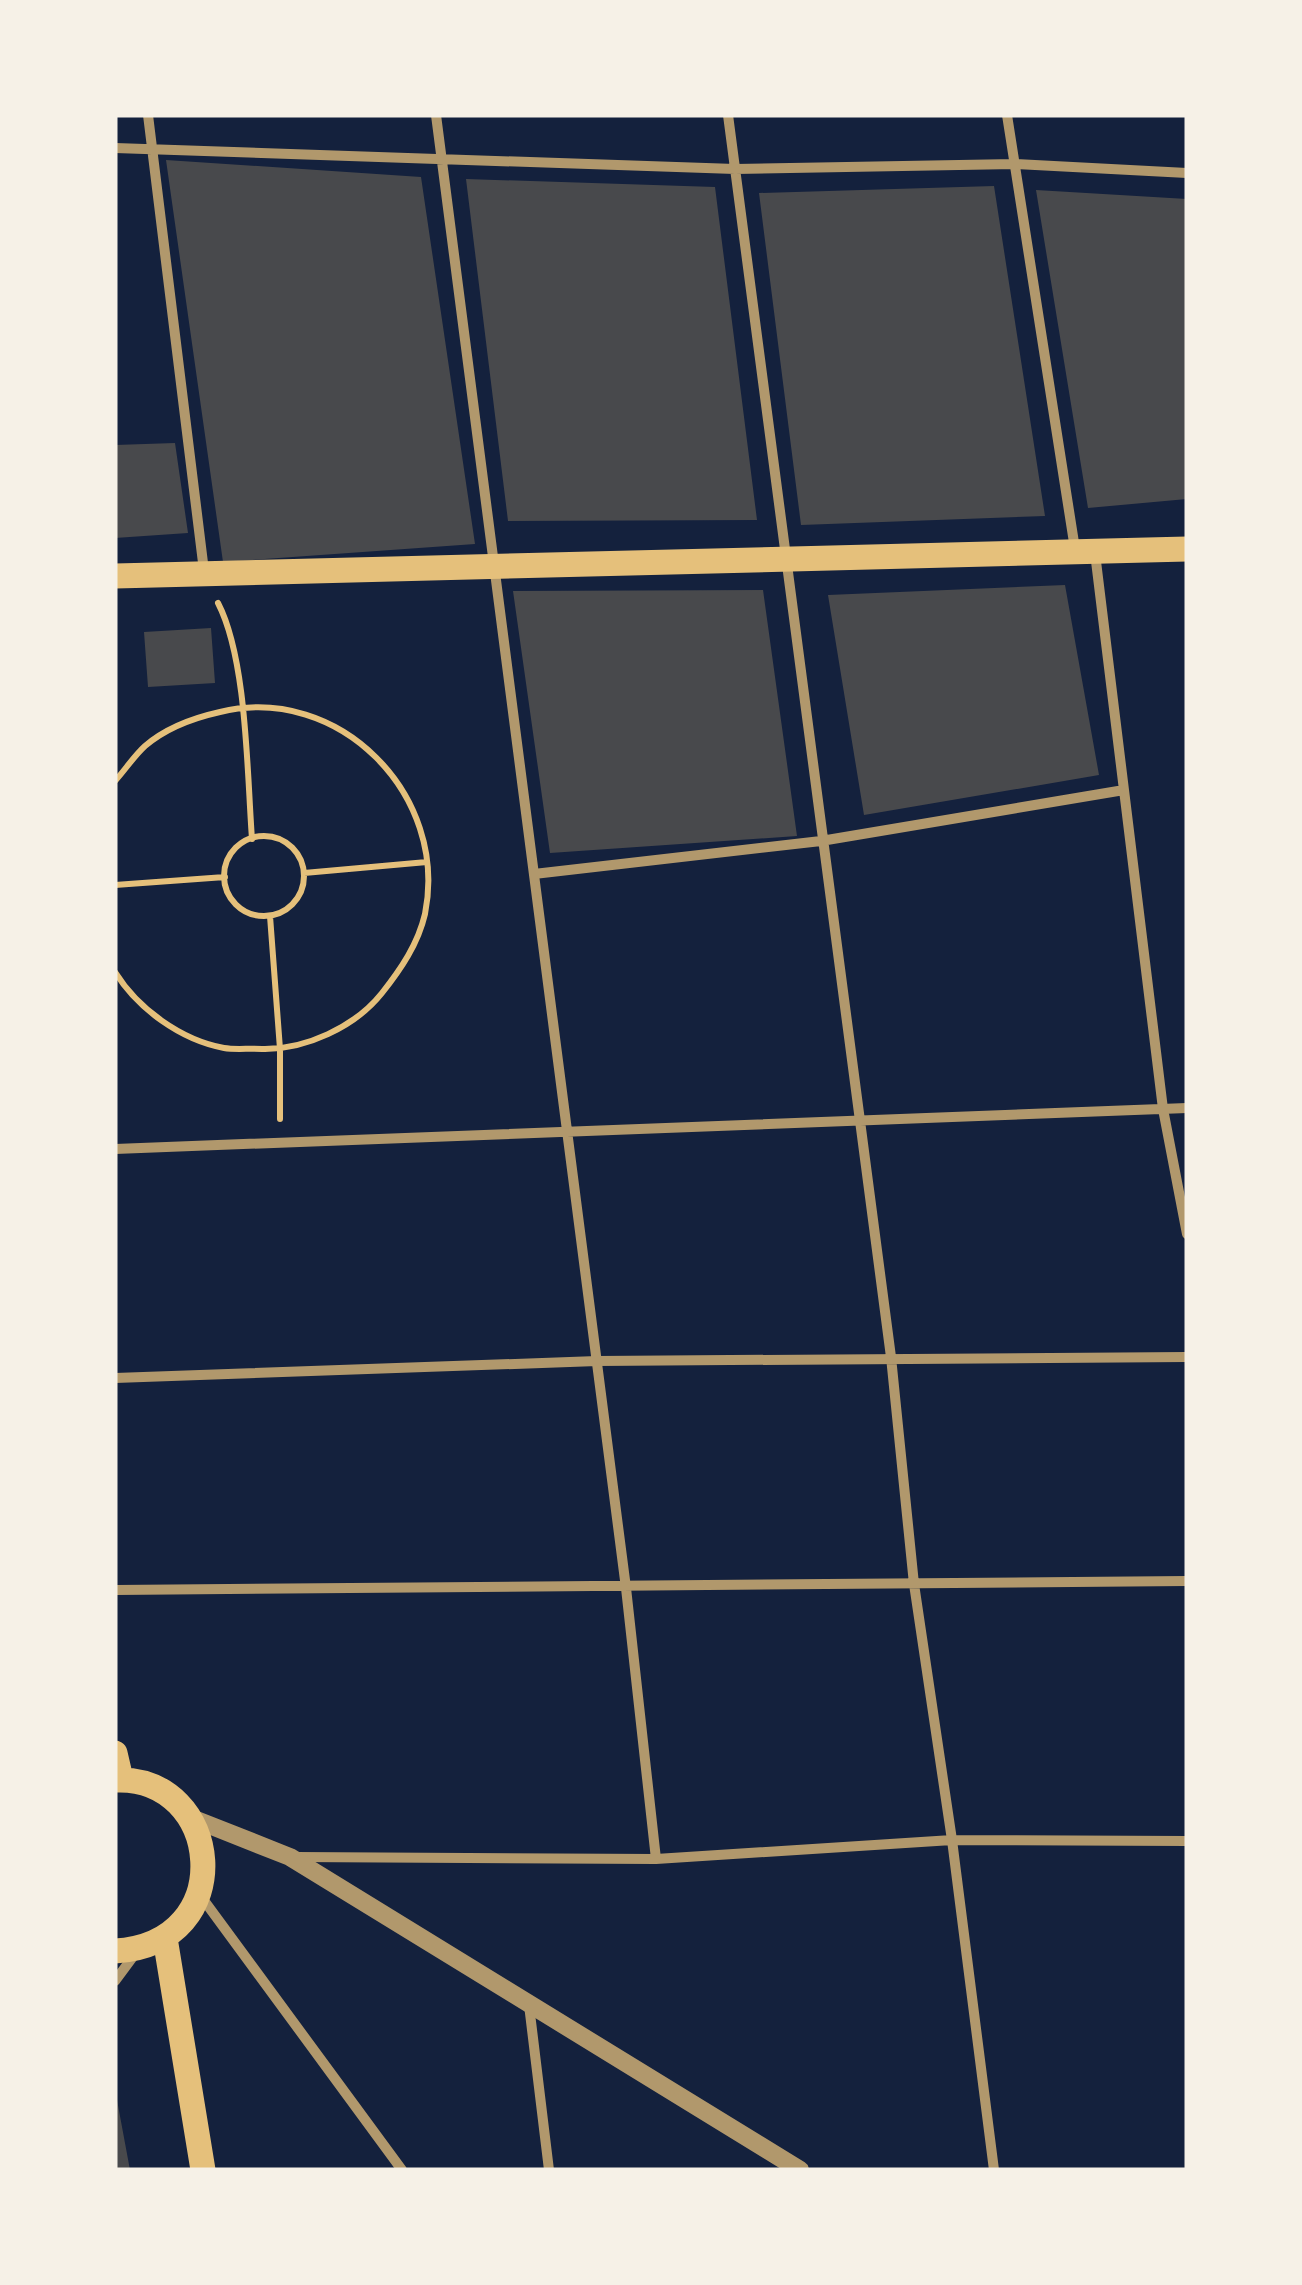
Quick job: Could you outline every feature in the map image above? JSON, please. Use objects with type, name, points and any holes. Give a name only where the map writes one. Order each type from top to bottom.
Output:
[{"type":"main road","points":[[115,576],[1187,549]]},
{"type":"main road","points":[[115,1753],[118,1780],[147,1785],[170,1798],[189,1817],[200,1841],[204,1868],[199,1894],[186,1919],[165,1938],[127,1950]]},
{"type":"main road","points":[[165,1938],[203,2170]]},
{"type":"street","points":[[148,115],[204,575]]},
{"type":"street","points":[[436,115],[626,1588],[656,1859]]},
{"type":"street","points":[[728,115],[891,1358],[914,1584],[952,1840],[994,2170]]},
{"type":"street","points":[[1007,115],[1124,790],[1163,1109],[1187,1234]]},
{"type":"street","points":[[115,148],[736,169],[1015,164],[1187,172]]},
{"type":"street","points":[[534,874],[821,841],[1124,790]]},
{"type":"street","points":[[115,1148],[1187,1108]]},
{"type":"street","points":[[115,1378],[596,1362],[1187,1357]]},
{"type":"street","points":[[115,1590],[1187,1581]]},
{"type":"street","points":[[189,1817],[290,1858],[800,2170]]},
{"type":"street","points":[[290,1858],[656,1859],[952,1840],[1187,1841]]},
{"type":"street","points":[[199,1894],[402,2170]]},
{"type":"street","points":[[115,1981],[127,1950]]},
{"type":"street","points":[[528,2004],[549,2170]]},
{"type":"path","points":[[204,575],[230,625],[252,839]]},
{"type":"path","points":[[115,781],[145,746],[190,719],[241,706],[294,710],[344,730],[386,764],[414,810],[428,862],[424,914],[406,963],[374,1004],[330,1034],[280,1049],[224,1048],[170,1028],[127,992],[115,972]]},
{"type":"path","points":[[263,835],[286,842],[295,850],[304,872],[299,896],[291,906],[270,916],[236,906],[224,886],[225,862],[231,851],[240,842],[252,839],[263,835]]},
{"type":"path","points":[[304,872],[428,862]]},
{"type":"path","points":[[115,885],[226,876]]},
{"type":"path","points":[[270,916],[280,1049],[280,1142]]},
{"type":"building","points":[[166,160],[421,177],[475,544],[223,562]]},
{"type":"building","points":[[466,179],[715,187],[757,520],[508,521]]},
{"type":"building","points":[[994,186],[1045,516],[801,525],[759,193]]},
{"type":"building","points":[[1036,190],[1187,199],[1187,499],[1088,508]]},
{"type":"building","points":[[175,443],[188,533],[115,538],[115,445]]},
{"type":"building","points":[[1065,585],[1099,775],[864,815],[828,595]]},
{"type":"building","points":[[763,590],[797,836],[550,853],[513,591]]},
{"type":"building","points":[[211,628],[215,683],[148,687],[144,632]]},
{"type":"building","points":[[117,2100],[130,2170],[115,2170]]}]
